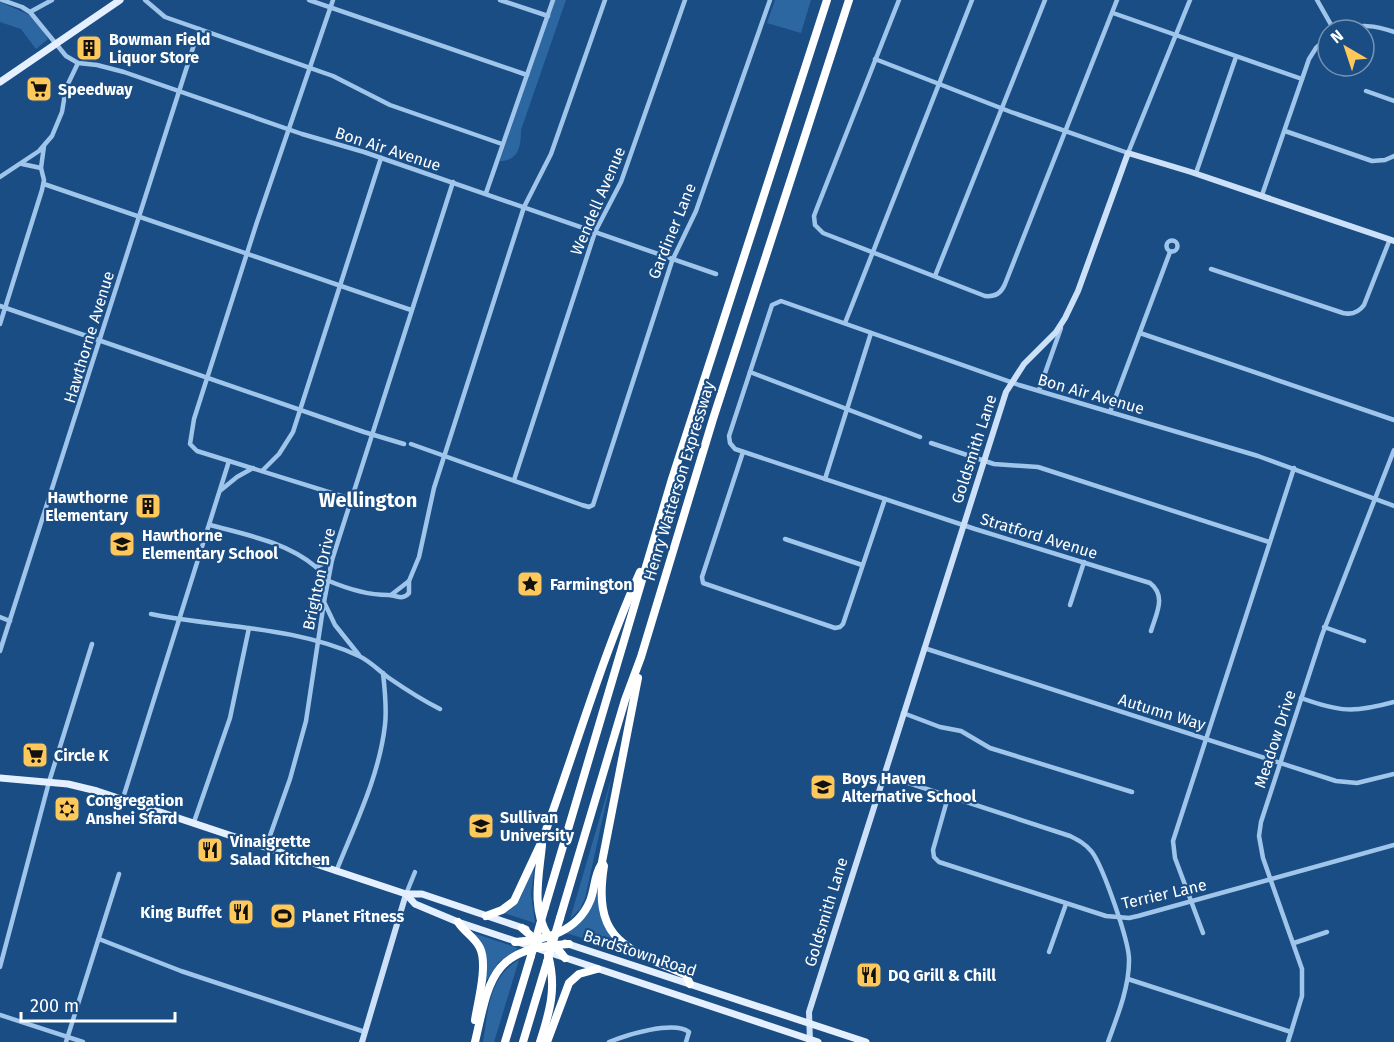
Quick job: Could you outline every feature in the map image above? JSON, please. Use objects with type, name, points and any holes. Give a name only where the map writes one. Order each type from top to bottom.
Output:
[{"type":"highway","name":"Henry Watterson Expressway","points":[[523,1042],[545,907],[653,541],[826,0]]},
{"type":"highway","name":"Henry Watterson Expressway","points":[[505,1042],[539,951],[560,918],[713,419],[849,0]]},
{"type":"highway","points":[[486,916],[514,901],[542,841],[616,627],[653,541]]},
{"type":"highway","points":[[539,951],[548,937],[564,931],[575,922],[591,900],[602,862],[641,657]]},
{"type":"highway","points":[[542,841],[537,898],[539,918],[548,937],[565,958]]},
{"type":"highway","points":[[602,862],[604,866],[600,902],[603,915],[613,933],[631,950],[686,975],[690,984]]},
{"type":"highway","points":[[458,922],[464,931],[476,941],[482,957],[472,1037],[475,1042]]},
{"type":"highway","points":[[522,928],[550,964],[552,999],[540,1042]]},
{"type":"highway","points":[[515,942],[539,951]]},
{"type":"highway","points":[[475,1042],[493,976],[506,961],[517,954],[568,944]]},
{"type":"highway","points":[[547,1042],[569,983],[579,974],[597,969]]},
{"type":"main road","points":[[0,82],[120,0]]},
{"type":"main road","name":"Bardstown Road","points":[[0,778],[84,787],[123,798],[336,872],[405,894],[422,894],[866,1042]]},
{"type":"main road","name":"Bardstown Road","points":[[405,894],[415,904],[515,942]]},
{"type":"main road","name":"Bardstown Road","points":[[539,951],[813,1041]]},
{"type":"street","points":[[0,324],[2,307],[44,184],[42,168],[45,146],[60,120],[66,88],[78,63],[66,56],[30,12],[2,0]]},
{"type":"street","points":[[30,12],[52,0]]},
{"type":"street","points":[[145,0],[165,17],[309,67],[347,82],[390,105],[502,144]]},
{"type":"street","points":[[309,0],[527,75]]},
{"type":"street","points":[[333,0],[247,254],[191,430],[190,444],[194,450],[351,499]]},
{"type":"street","points":[[501,0],[548,16]]},
{"type":"street","points":[[486,193],[553,0]]},
{"type":"street","points":[[391,595],[409,581],[420,556],[428,512],[444,456],[524,207],[549,160],[604,0]]},
{"type":"street","name":"Wendell Avenue","points":[[514,480],[595,232],[621,182],[685,0]]},
{"type":"street","name":"Gardiner Lane","points":[[514,480],[591,506],[595,501],[673,259],[696,211],[770,0]]},
{"type":"street","points":[[899,0],[814,220],[819,230],[992,297],[999,294],[1117,0]]},
{"type":"street","points":[[845,323],[972,0]]},
{"type":"street","points":[[935,276],[1045,0]]},
{"type":"street","points":[[1128,153],[1190,0]]},
{"type":"street","points":[[1317,0],[1327,18]]},
{"type":"street","points":[[1113,13],[1302,79]]},
{"type":"street","points":[[1376,26],[1394,32]]},
{"type":"street","name":"Hawthorne Avenue","points":[[0,651],[199,29]]},
{"type":"street","points":[[1262,195],[1302,79],[1316,50]]},
{"type":"street","points":[[1196,173],[1236,57]]},
{"type":"street","points":[[875,59],[1002,109],[1392,240],[1364,305],[1351,314],[1211,269]]},
{"type":"street","name":"Bon Air Avenue","points":[[78,63],[107,67],[486,193],[716,274]]},
{"type":"street","points":[[1366,91],[1394,101]]},
{"type":"street","points":[[1285,130],[1372,161],[1385,160],[1394,156]]},
{"type":"street","points":[[0,177],[45,146]]},
{"type":"street","name":"Goldsmith Lane","points":[[813,1041],[809,1024],[812,1001],[1006,392],[1024,364],[1062,324],[1077,291],[1128,153]]},
{"type":"street","points":[[262,471],[288,442],[301,410],[381,158]]},
{"type":"street","points":[[20,164],[42,168]]},
{"type":"street","name":"Brighton Drive","points":[[266,847],[290,779],[306,721],[332,560],[453,182]]},
{"type":"street","points":[[44,184],[140,215],[411,310]]},
{"type":"street","points":[[1110,412],[1170,252]]},
{"type":"street","name":"Bon Air Avenue","points":[[750,372],[770,308],[776,302],[781,301],[1011,382],[1294,468],[1394,506]]},
{"type":"street","points":[[2,307],[404,444]]},
{"type":"street","points":[[1039,390],[1062,324]]},
{"type":"street","points":[[825,479],[871,333]]},
{"type":"street","points":[[1140,333],[1394,420]]},
{"type":"street","points":[[750,372],[920,437]]},
{"type":"street","name":"Stratford Avenue","points":[[750,372],[729,436],[730,443],[735,449],[963,525],[1141,580],[1156,588],[1160,601],[1151,631]]},
{"type":"street","points":[[931,443],[998,465],[1038,467],[1269,542]]},
{"type":"street","points":[[411,444],[514,480]]},
{"type":"street","name":"Meadow Drive","points":[[1288,1042],[1303,989],[1302,969],[1261,849],[1260,829],[1324,627],[1394,450]]},
{"type":"street","points":[[743,452],[702,577],[703,583],[838,628],[843,624],[885,499]]},
{"type":"street","points":[[123,798],[229,461]]},
{"type":"street","points":[[221,490],[253,468]]},
{"type":"street","points":[[1203,933],[1175,858],[1173,846],[1175,832],[1294,468]]},
{"type":"street","points":[[210,525],[284,547],[305,557],[328,580],[367,594],[391,595],[400,598],[407,596],[411,590],[409,581]]},
{"type":"street","points":[[785,539],[862,565]]},
{"type":"street","points":[[316,567],[332,560]]},
{"type":"street","points":[[1070,605],[1084,562]]},
{"type":"street","points":[[324,602],[335,625],[361,657],[383,674],[440,709]]},
{"type":"street","points":[[151,614],[180,620],[249,628],[318,642],[361,657]]},
{"type":"street","points":[[0,617],[10,621]]},
{"type":"street","points":[[1324,627],[1364,641]]},
{"type":"street","points":[[194,822],[230,718],[249,628]]},
{"type":"street","points":[[0,967],[49,782],[92,644]]},
{"type":"street","name":"Autumn Way","points":[[924,648],[1345,782],[1366,781],[1394,774]]},
{"type":"street","points":[[336,872],[373,780],[381,748],[386,708],[383,674]]},
{"type":"street","points":[[1301,698],[1347,711],[1362,711],[1394,702]]},
{"type":"street","points":[[903,713],[961,731],[990,747],[1132,792]]},
{"type":"street","points":[[884,775],[1070,836],[1085,845],[1097,859],[1129,953],[1128,979],[1108,1042]]},
{"type":"street","name":"Terrier Lane","points":[[948,797],[933,850],[936,860],[1101,915],[1118,917],[1138,916],[1394,845]]},
{"type":"street","points":[[362,1042],[405,894],[415,872]]},
{"type":"street","points":[[67,1040],[119,874]]},
{"type":"street","points":[[1049,952],[1066,904]]},
{"type":"street","points":[[1294,943],[1327,932]]},
{"type":"street","points":[[99,939],[181,971],[365,1032]]},
{"type":"street","points":[[1128,979],[1291,1032]]},
{"type":"street","points":[[0,1015],[67,1040],[83,1042]]},
{"type":"street","points":[[609,1042],[641,1032],[670,1029],[685,1029],[689,1032],[686,1042]]},
{"type":"shaded area","points":[[555,0],[566,0],[521,130],[518,151],[511,158],[500,161]]},
{"type":"shaded area","points":[[775,0],[811,0],[801,33],[767,23]]},
{"type":"shaded area","points":[[0,2],[34,17],[48,39],[36,49],[21,29],[0,22]]},
{"type":"shaded area","points":[[612,776],[585,898],[580,909],[570,919]]},
{"type":"shaded area","points":[[535,861],[531,894],[535,923],[504,913],[521,897]]},
{"type":"shaded area","points":[[599,884],[600,911],[634,954],[566,933],[588,912]]},
{"type":"shaded area","points":[[473,933],[518,948],[498,963],[484,984],[485,966]]},
{"type":"shaded area","points":[[519,960],[494,1042],[483,1042],[489,1007],[496,985],[501,975]]},
{"type":"place","name":"Bowman Field Liquor Store","points":[[89,48]]},
{"type":"place","name":"Speedway","points":[[39,89]]},
{"type":"place","name":"Hawthorne Elementary","points":[[148,506]]},
{"type":"place","name":"Hawthorne Elementary School","points":[[122,544]]},
{"type":"place","name":"Farmington","points":[[530,584]]},
{"type":"place","name":"Circle K","points":[[35,755]]},
{"type":"place","name":"Boys Haven Alternative School","points":[[823,787]]},
{"type":"place","name":"Congregation Anshei Sfard","points":[[67,809]]},
{"type":"place","name":"Sullivan University","points":[[481,826]]},
{"type":"place","name":"Vinaigrette Salad Kitchen","points":[[210,850]]},
{"type":"place","name":"King Buffet","points":[[241,912]]},
{"type":"place","name":"Planet Fitness","points":[[283,916]]},
{"type":"place","name":"DQ Grill & Chill","points":[[869,975]]},
{"type":"district","name":"Wellington","points":[[368,500]]}]
